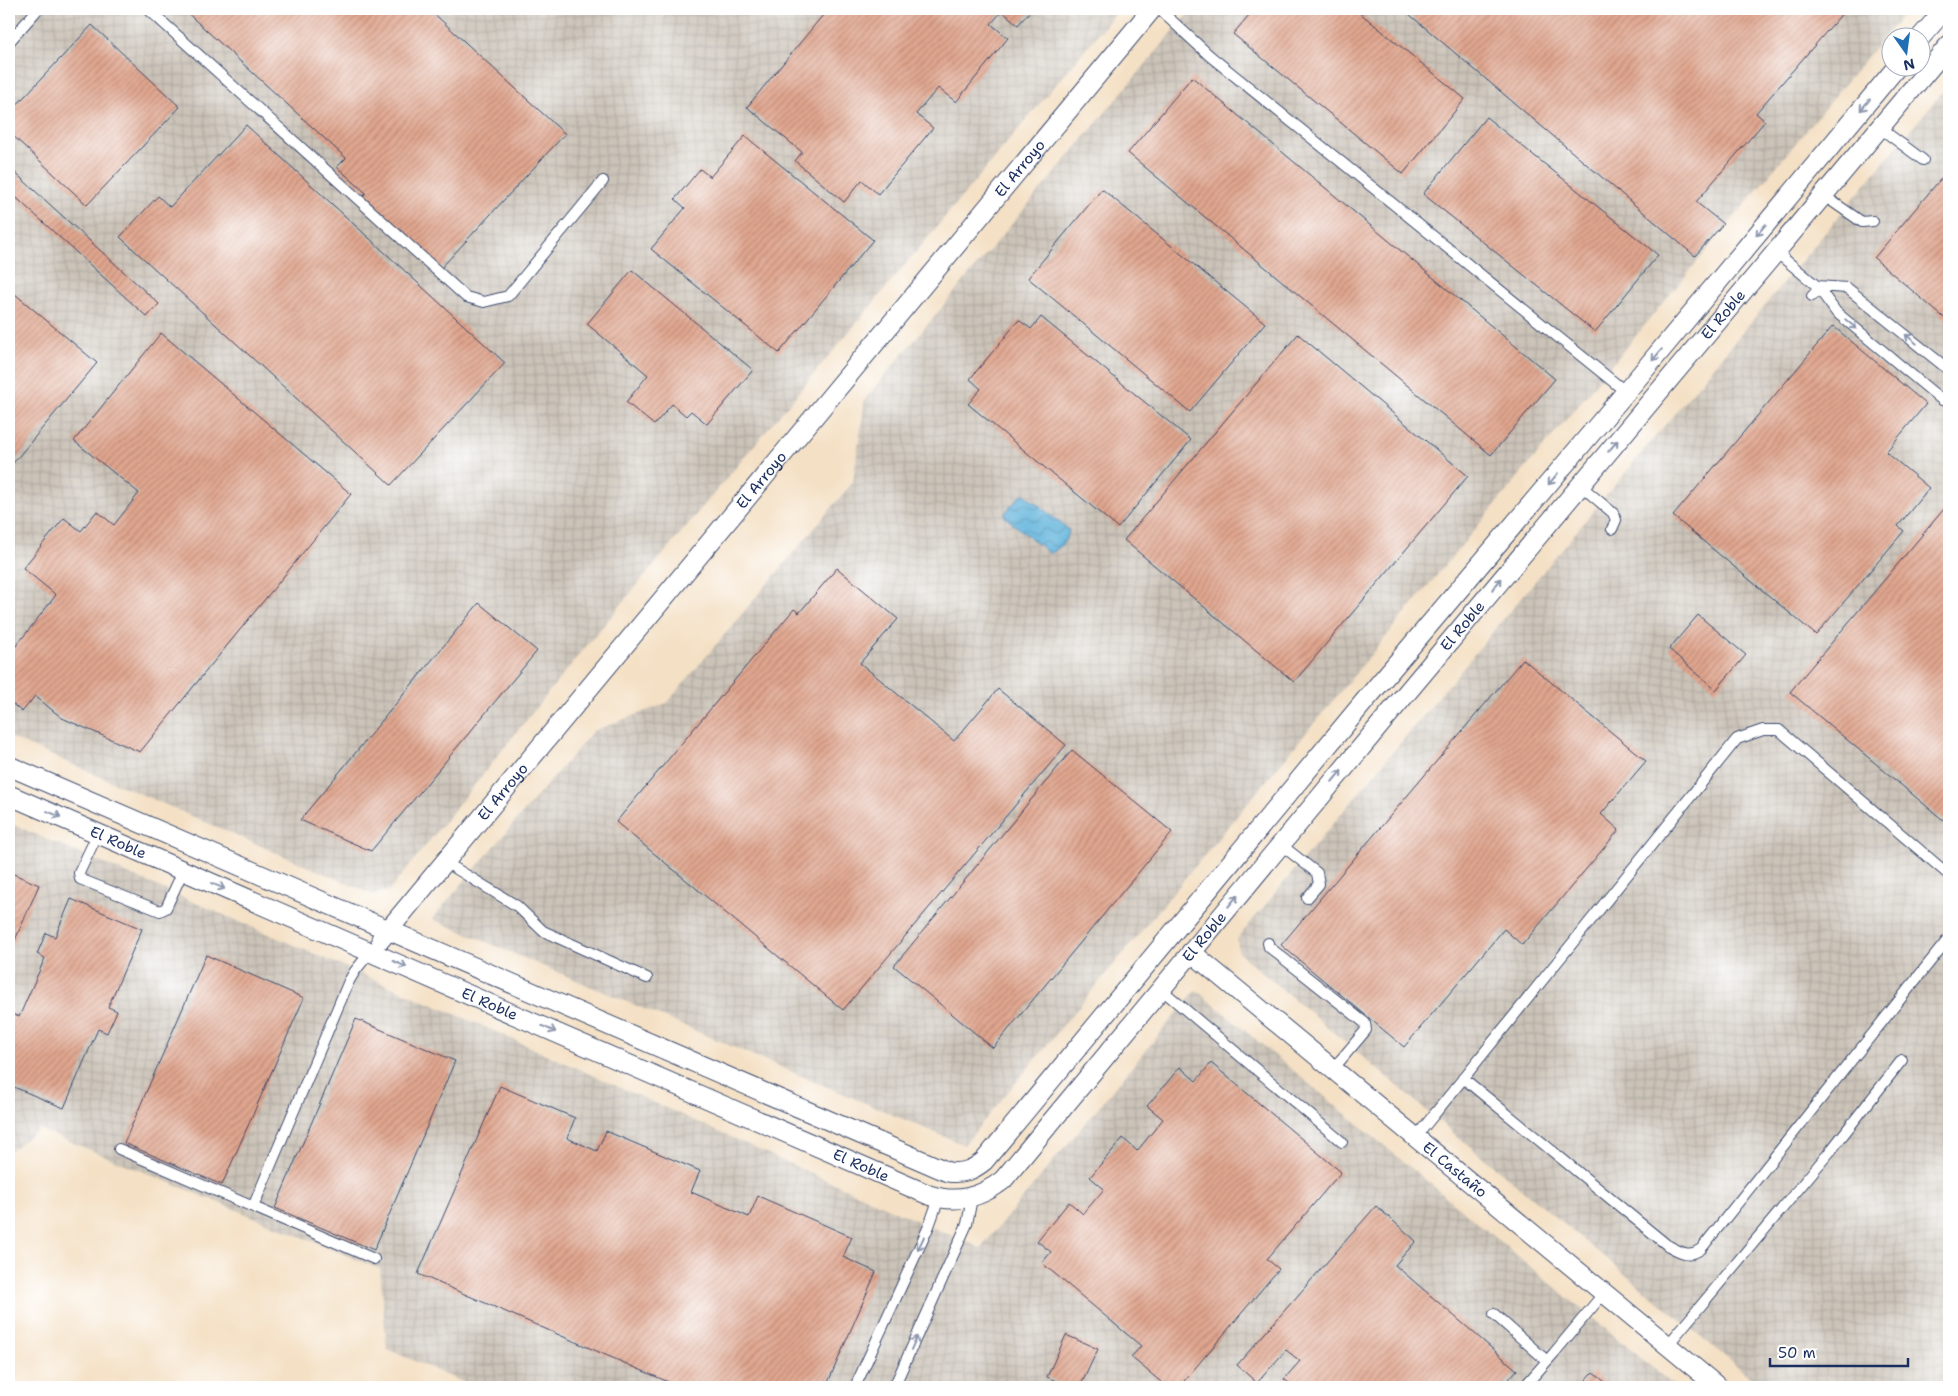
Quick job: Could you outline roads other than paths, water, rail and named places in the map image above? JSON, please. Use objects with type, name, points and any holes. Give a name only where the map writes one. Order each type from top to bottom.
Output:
[{"type":"street","name":"El Arroyo","points":[[371,951],[1152,9]]},
{"type":"street","points":[[1929,28],[1945,9]]},
{"type":"street","name":"El Roble","points":[[9,795],[939,1198],[950,1200],[972,1198],[983,1194],[1003,1180],[1280,844],[1949,45]]},
{"type":"street","name":"El Roble","points":[[9,766],[948,1172],[970,1171],[977,1167],[990,1153],[1363,703],[1888,78]]},
{"type":"street","points":[[1363,703],[1384,720]]},
{"type":"street","name":"El Castaño","points":[[1191,952],[1718,1387]]},
{"type":"street","points":[[970,1171],[972,1198]]},
{"type":"lane","points":[[9,42],[38,9]]},
{"type":"lane","points":[[148,9],[466,297],[484,302],[508,296],[603,181]]},
{"type":"lane","points":[[1159,9],[1210,56],[1626,392]]},
{"type":"lane","points":[[1880,128],[1923,160]]},
{"type":"lane","points":[[1823,195],[1862,222],[1873,221]]},
{"type":"lane","points":[[1776,252],[1818,286],[1836,312],[1942,400],[1949,402]]},
{"type":"lane","points":[[1812,296],[1817,291],[1818,286]]},
{"type":"lane","points":[[1818,286],[1846,288],[1949,370]]},
{"type":"lane","points":[[1580,485],[1613,513],[1616,520],[1612,529]]},
{"type":"lane","points":[[1416,1137],[1737,739],[1763,730],[1780,730],[1949,876]]},
{"type":"lane","points":[[98,833],[79,873],[80,879],[160,910],[166,908],[183,871]]},
{"type":"lane","points":[[1280,844],[1317,872],[1319,884],[1308,898]]},
{"type":"lane","points":[[445,862],[518,906],[543,931],[648,978]]},
{"type":"lane","points":[[1463,1078],[1668,1246],[1682,1254],[1694,1254],[1701,1249],[1949,938]]},
{"type":"lane","points":[[1268,942],[1269,947],[1365,1023],[1366,1030],[1333,1069]]},
{"type":"lane","points":[[253,1207],[348,982],[371,951]]},
{"type":"lane","points":[[1161,989],[1342,1142]]},
{"type":"lane","points":[[1668,1346],[1832,1149],[1902,1060]]},
{"type":"lane","points":[[119,1149],[374,1259]]},
{"type":"lane","points":[[855,1387],[939,1198]]},
{"type":"lane","points":[[894,1387],[967,1224],[972,1198]]},
{"type":"lane","points":[[1524,1387],[1604,1293]]},
{"type":"lane","points":[[1494,1314],[1547,1361]]},
{"type":"water","points":[[1023,493],[1069,530],[1067,537],[1056,550],[1049,553],[1005,517],[1005,513]]}]
